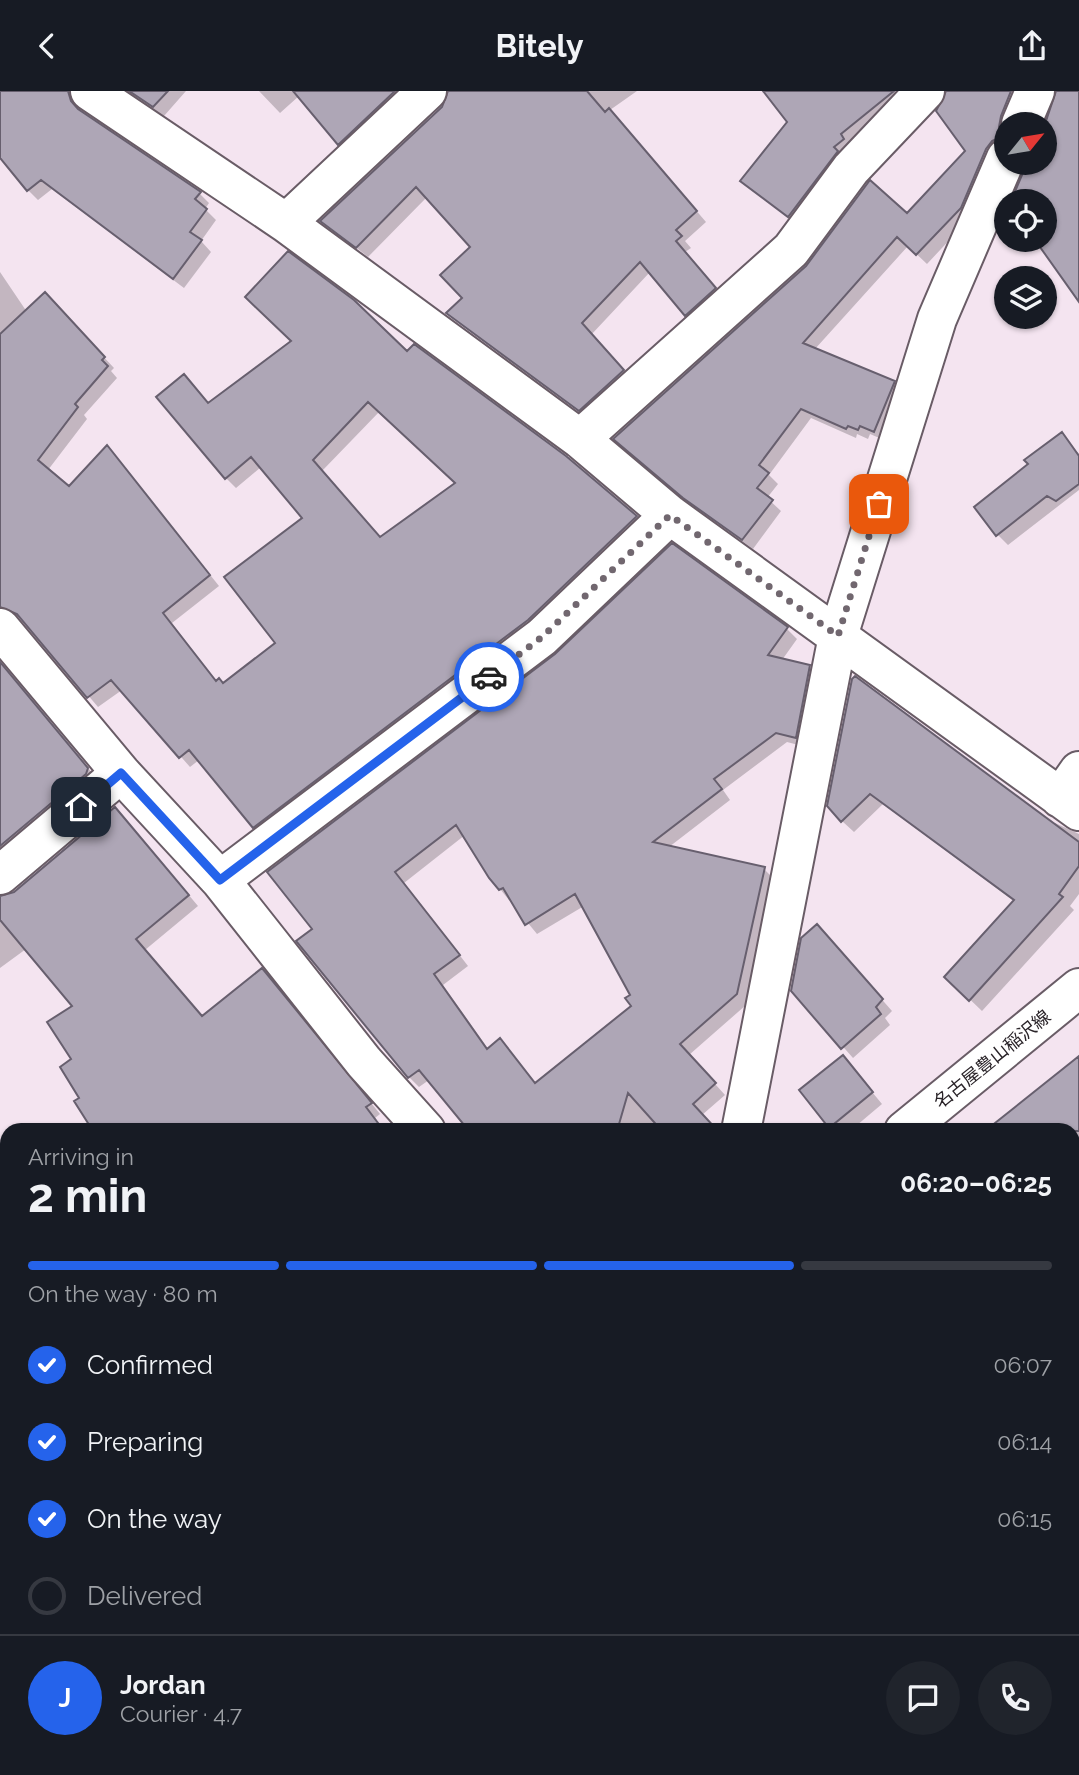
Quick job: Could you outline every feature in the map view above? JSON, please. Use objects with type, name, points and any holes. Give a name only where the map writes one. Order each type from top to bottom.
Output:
[{"type":"street","points":[[90,91],[286,223],[580,439],[670,515],[838,636],[1073,793]]},
{"type":"street","points":[[286,223],[427,91]]},
{"type":"street","points":[[580,439],[791,250],[852,169],[925,91]]},
{"type":"street","points":[[1026,112],[1035,91]]},
{"type":"street","points":[[743,1123],[838,636],[937,319],[999,175]]},
{"type":"street","points":[[220,880],[542,637],[670,515]]},
{"type":"street","points":[[0,628],[121,773],[220,880],[364,1062],[419,1123]]},
{"type":"street","points":[[0,874],[121,773]]},
{"type":"street","name":"名古屋豊山稲沢線","points":[[914,1123],[1079,988]]},
{"type":"building","points":[[0,91],[68,91],[71,101],[78,109],[201,192],[195,199],[207,209],[190,232],[202,240],[173,279],[41,180],[27,191],[0,158]]},
{"type":"building","points":[[129,91],[168,91],[153,107]]},
{"type":"building","points":[[293,91],[395,91],[338,145]]},
{"type":"building","points":[[448,91],[587,91],[605,112],[609,108],[697,211],[676,230],[682,236],[676,241],[716,288],[685,316],[640,262],[582,323],[624,370],[579,411],[446,313],[462,298],[440,275],[470,247],[416,187],[356,248],[320,221],[442,107]]},
{"type":"building","points":[[763,91],[894,91],[841,134],[844,139],[834,147],[838,151],[788,217],[740,181],[787,122]]},
{"type":"building","points":[[946,91],[1011,91],[1003,112],[994,112],[994,140],[986,149],[961,208],[916,255],[897,237],[803,343],[895,381],[874,432],[860,426],[858,430],[848,426],[846,429],[801,409],[759,465],[769,473],[757,488],[773,500],[742,540],[683,498],[613,439],[806,266],[870,180],[907,213],[965,151],[936,111]]},
{"type":"building","points":[[1056,91],[1079,91],[1079,302],[1057,271],[1057,266],[1053,266],[1044,252],[1057,252],[1057,189],[1016,189],[1022,175],[1057,175],[1057,112],[1049,112]]},
{"type":"building","points":[[288,251],[354,300],[407,351],[414,344],[566,456],[637,516],[528,620],[253,828],[189,750],[179,758],[111,680],[87,698],[17,614],[0,607],[0,334],[45,292],[105,357],[102,360],[108,366],[75,404],[78,407],[38,460],[69,486],[107,445],[210,575],[163,613],[216,681],[219,678],[223,683],[275,643],[224,577],[302,518],[251,457],[225,479],[156,397],[184,374],[208,403],[291,341],[245,297]],"holes":[[[368,402],[455,483],[380,537],[313,460]]]},
{"type":"building","points":[[1062,432],[1079,456],[1079,484],[1056,501],[1047,496],[996,536],[974,507],[1028,464],[1024,460]]},
{"type":"building","points":[[672,543],[788,627],[768,655],[810,665],[796,738],[776,733],[714,779],[722,789],[653,842],[765,867],[737,994],[680,1044],[716,1083],[693,1104],[711,1123],[655,1123],[628,1093],[619,1123],[462,1123],[419,1070],[408,1078],[296,941],[312,929],[267,872],[555,654]],"holes":[[[456,825],[499,890],[503,888],[525,925],[575,894],[630,995],[625,998],[631,1006],[535,1083],[500,1038],[487,1049],[434,974],[460,955],[395,872]]]},
{"type":"building","points":[[0,662],[88,768],[86,774],[0,846]]},
{"type":"building","points":[[855,676],[1079,842],[1079,866],[1059,894],[1063,897],[969,1001],[944,977],[1014,900],[870,794],[841,822],[827,806],[852,679]]},
{"type":"building","points":[[115,807],[189,895],[136,939],[202,1016],[262,968],[372,1103],[366,1107],[378,1123],[88,1123],[74,1101],[79,1098],[60,1067],[71,1059],[47,1022],[72,1006],[0,920],[0,896],[14,892]]},
{"type":"building","points":[[817,924],[883,999],[876,1007],[881,1014],[841,1049],[791,991],[801,938]]},
{"type":"building","points":[[843,1055],[873,1092],[835,1123],[825,1123],[799,1090]]},
{"type":"building","points":[[1079,1056],[1079,1123],[995,1123]]},
{"type":"way so far","points":[[489,677],[542,637],[670,515],[838,636],[879,504]]},
{"type":"route","points":[[81,807],[121,773],[220,880],[489,677]]}]
